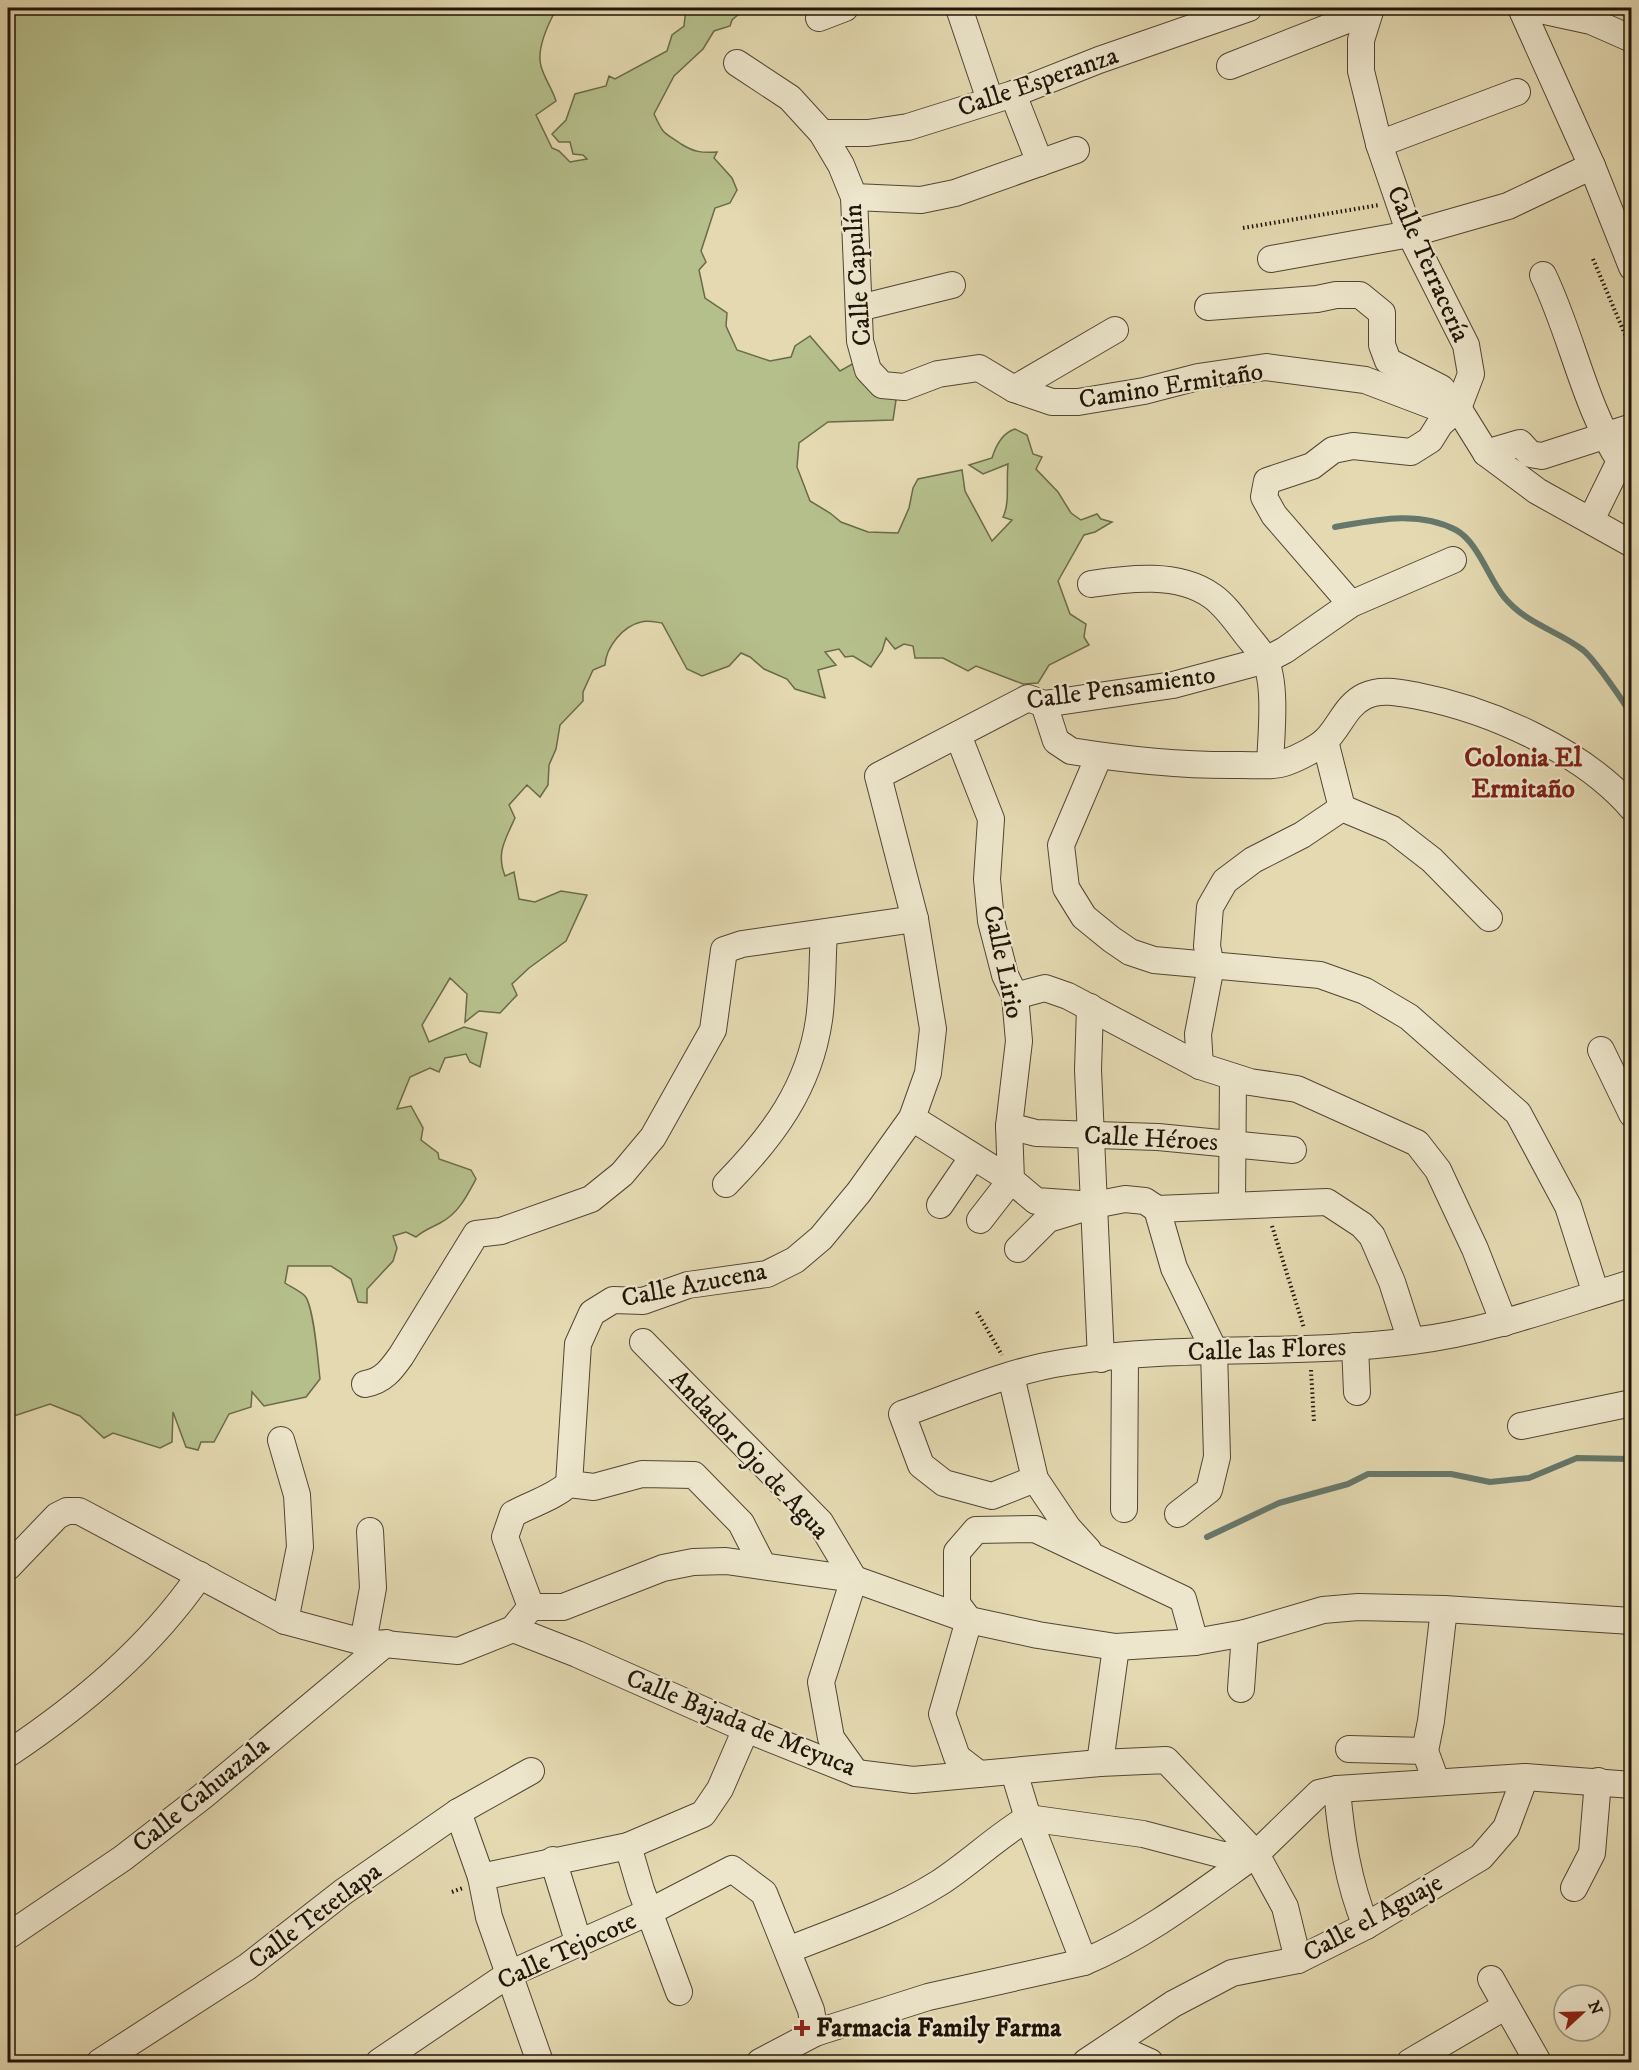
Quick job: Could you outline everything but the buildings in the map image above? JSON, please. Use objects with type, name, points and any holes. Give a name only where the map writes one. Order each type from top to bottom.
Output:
[{"type":"street","points":[[819,18],[845,8]]},
{"type":"street","points":[[959,8],[1002,97],[1040,163]]},
{"type":"street","name":"Calle Esperanza","points":[[822,133],[868,133],[908,127],[1002,97],[1099,60],[1196,17],[1249,8]]},
{"type":"street","points":[[1521,8],[1592,166],[1632,267]]},
{"type":"street","points":[[1531,8],[1591,21],[1632,39]]},
{"type":"street","points":[[1230,66],[1370,9]]},
{"type":"street","name":"Calle Terracería","points":[[1370,9],[1361,40],[1361,70],[1378,144],[1397,202],[1410,234],[1466,345],[1471,374],[1458,408]]},
{"type":"street","name":"Calle Capulín","points":[[737,63],[790,98],[822,133],[841,165],[854,197],[860,341],[868,370],[882,385]]},
{"type":"street","points":[[1378,144],[1516,92]]},
{"type":"street","points":[[854,197],[921,200],[955,193],[1076,150]]},
{"type":"street","points":[[1270,259],[1410,234],[1508,206],[1592,166]]},
{"type":"street","points":[[1543,275],[1558,307],[1604,436],[1620,461],[1591,520]]},
{"type":"street","points":[[859,308],[952,285]]},
{"type":"street","points":[[1208,307],[1317,299],[1336,295],[1360,295],[1382,313],[1383,345],[1388,361],[1441,388],[1458,408],[1486,453],[1537,491],[1632,544]]},
{"type":"street","points":[[1014,389],[1115,330]]},
{"type":"street","name":"Camino Ermitaño","points":[[882,385],[904,387],[938,374],[979,368],[1014,389],[1052,402],[1078,402],[1144,391],[1198,377],[1266,367],[1365,380],[1436,407],[1458,408]]},
{"type":"street","points":[[1351,604],[1274,514],[1264,496],[1267,481],[1311,466],[1333,450],[1353,446],[1411,452],[1430,440],[1440,424],[1458,408]]},
{"type":"street","points":[[1486,453],[1520,443],[1530,454],[1542,456],[1632,427]]},
{"type":"street","name":"Calle Pensamiento","points":[[878,776],[1028,698],[1044,704],[1173,685],[1266,660],[1285,650],[1351,604],[1453,560]]},
{"type":"street","points":[[1091,584],[1135,578],[1184,584],[1212,596],[1235,619],[1266,660],[1274,709],[1270,765]]},
{"type":"street","points":[[1044,704],[1056,741],[1071,751],[1192,766],[1270,765],[1287,762],[1325,741],[1355,701],[1368,694],[1391,692],[1449,702],[1539,739],[1580,763],[1622,796],[1632,808]]},
{"type":"street","name":"Calle Lirio","points":[[958,735],[991,819],[987,879],[991,921],[1005,975],[1015,996],[1019,1041],[1009,1126],[1011,1180]]},
{"type":"street","points":[[1325,741],[1342,808]]},
{"type":"street","points":[[1099,756],[1060,844],[1066,888],[1084,917],[1130,952],[1154,960],[1320,975],[1365,991],[1409,1017],[1518,1113],[1568,1206],[1596,1294]]},
{"type":"street","name":"Calle Azucena","points":[[569,1484],[578,1344],[592,1313],[613,1300],[643,1301],[688,1285],[767,1274],[795,1260],[821,1238],[860,1192],[912,1118],[928,1073],[933,1029],[915,919],[878,776]]},
{"type":"street","points":[[1342,808],[1392,829],[1432,860],[1489,918]]},
{"type":"street","points":[[1200,1066],[1198,1034],[1211,966],[1207,946],[1210,907],[1225,881],[1253,860],[1302,835],[1342,808]]},
{"type":"street","points":[[365,1384],[376,1382],[389,1373],[476,1234],[501,1231],[591,1199],[622,1174],[652,1137],[713,1030],[724,951],[742,944],[915,919]]},
{"type":"street","points":[[726,1184],[759,1150],[798,1092],[810,1058],[819,1019],[824,933]]},
{"type":"street","points":[[1015,996],[1045,988],[1090,1007],[1200,1066],[1233,1077],[1297,1089],[1417,1143],[1438,1170],[1475,1249],[1503,1323]]},
{"type":"street","points":[[1090,1007],[1088,1070],[1094,1205],[1113,1358],[1124,1509]]},
{"type":"street","points":[[1601,1050],[1632,1114]]},
{"type":"street","points":[[1232,1204],[1233,1077]]},
{"type":"street","points":[[912,1118],[972,1158],[1011,1180],[1036,1201],[1094,1205]]},
{"type":"street","name":"Calle Héroes","points":[[1009,1126],[1036,1133],[1158,1137],[1293,1150]]},
{"type":"street","points":[[940,1205],[972,1158]]},
{"type":"street","points":[[980,1220],[1011,1180]]},
{"type":"street","points":[[1018,1249],[1048,1219],[1094,1205],[1125,1199],[1145,1201],[1157,1209],[1232,1204],[1327,1202],[1362,1225],[1372,1236],[1392,1282],[1412,1341]]},
{"type":"street","points":[[1157,1209],[1174,1268],[1214,1350],[1217,1457],[1209,1490],[1178,1514]]},
{"type":"street","name":"Calle las Flores","points":[[1035,1479],[992,1496],[944,1483],[921,1465],[903,1414],[1011,1376],[1067,1362],[1214,1350],[1355,1346],[1412,1341],[1460,1334],[1503,1323],[1632,1283]]},
{"type":"street","name":"Andador Ojo de Agua","points":[[643,1342],[819,1522],[854,1579]]},
{"type":"street","points":[[1355,1346],[1357,1392]]},
{"type":"street","points":[[1011,1376],[1035,1479],[1068,1528],[1096,1560]]},
{"type":"street","points":[[1521,1426],[1632,1403]]},
{"type":"street","points":[[281,1440],[297,1495],[300,1546],[285,1621]]},
{"type":"street","points":[[531,1607],[505,1538],[513,1514],[531,1504],[553,1497],[569,1484],[594,1487],[642,1474],[694,1475],[741,1523],[762,1564]]},
{"type":"street","points":[[8,1567],[57,1516],[68,1511],[79,1511],[285,1621],[374,1642],[459,1651],[513,1629],[531,1607],[563,1606],[663,1568],[726,1561],[762,1564],[854,1579],[969,1620],[1038,1635],[1116,1647],[1195,1642],[1245,1633],[1323,1611],[1358,1607],[1444,1609],[1631,1628]]},
{"type":"street","points":[[969,1620],[957,1604],[957,1552],[976,1530],[1035,1529],[1096,1560],[1183,1599],[1195,1642]]},
{"type":"street","points":[[370,1531],[374,1588],[374,1642]]},
{"type":"street","points":[[8,1754],[66,1714],[141,1648],[177,1609],[200,1575]]},
{"type":"street","points":[[854,1579],[821,1682],[831,1738],[856,1773]]},
{"type":"street","points":[[1436,1781],[1425,1751],[1431,1721],[1444,1609]]},
{"type":"street","points":[[969,1620],[942,1713],[957,1758],[979,1774]]},
{"type":"street","name":"Calle Bajada de Meyuca","points":[[513,1629],[578,1654],[746,1729],[856,1773],[913,1780],[1100,1763],[1166,1760],[1256,1854],[1285,1907],[1298,1960]]},
{"type":"street","points":[[1241,1689],[1245,1633]]},
{"type":"street","name":"Calle Cahuazala","points":[[8,1936],[123,1858],[176,1817],[374,1642]]},
{"type":"street","points":[[1100,1763],[1116,1647]]},
{"type":"street","points":[[481,1877],[628,1846],[703,1814],[720,1789],[746,1729]]},
{"type":"street","points":[[1349,1749],[1425,1751]]},
{"type":"street","name":"Calle Tetetlapa","points":[[100,2062],[247,1967],[343,1892],[458,1812],[531,1771]]},
{"type":"street","points":[[1014,1772],[1028,1818],[1084,1962]]},
{"type":"street","points":[[760,2062],[815,2033],[928,1997],[1084,1962],[1107,1952],[1148,1928],[1256,1854],[1319,1793],[1337,1789],[1436,1781],[1525,1777],[1632,1785]]},
{"type":"street","name":"Calle el Aguaje","points":[[1086,2062],[1173,2004],[1232,1973],[1298,1960],[1366,1926],[1480,1857],[1506,1828],[1525,1777]]},
{"type":"street","points":[[1574,1887],[1592,1853],[1598,1781]]},
{"type":"street","points":[[1337,1789],[1341,1837],[1356,1901],[1366,1926]]},
{"type":"street","points":[[458,1812],[481,1877],[489,1917],[540,2062]]},
{"type":"street","points":[[815,2033],[811,2010],[788,1950],[939,1883],[1028,1818],[1143,1834],[1223,1855],[1256,1854]]},
{"type":"street","points":[[628,1846],[649,1912],[679,1992]]},
{"type":"street","points":[[553,1860],[579,1944]]},
{"type":"street","name":"Calle Tejocote","points":[[379,2062],[509,1974],[649,1912],[732,1869],[764,1893],[788,1950]]},
{"type":"street","points":[[1491,1979],[1538,2062]]},
{"type":"street","points":[[1412,2061],[1506,2006]]},
{"type":"street","points":[[1112,2045],[1150,2062]]},
{"type":"path","points":[[1244,228],[1397,202]]},
{"type":"path","points":[[1593,259],[1632,351]]},
{"type":"path","points":[[1264,1203],[1310,1348],[1314,1422]]},
{"type":"path","points":[[977,1311],[998,1348]]},
{"type":"green space","points":[[8,8],[557,8],[544,36],[540,52],[542,70],[556,101],[536,115],[552,148],[559,151],[570,162],[587,159],[583,155],[573,154],[570,142],[559,142],[552,134],[566,120],[575,94],[606,86],[609,76],[615,79],[667,51],[672,35],[684,26],[686,8],[746,8],[732,20],[730,26],[714,31],[703,49],[674,76],[654,114],[664,132],[681,144],[698,151],[717,152],[714,158],[732,178],[737,190],[730,203],[715,208],[701,251],[706,262],[699,270],[705,298],[727,313],[726,326],[737,350],[770,361],[791,357],[795,346],[810,336],[840,371],[854,363],[860,381],[896,400],[893,420],[828,422],[799,443],[797,467],[810,501],[841,522],[868,532],[898,533],[918,479],[962,470],[965,491],[992,541],[1012,520],[1003,517],[1007,499],[1008,464],[983,474],[969,465],[992,458],[1000,440],[1006,433],[1015,429],[1027,435],[1033,454],[1042,457],[1036,469],[1058,492],[1071,513],[1081,520],[1097,514],[1101,519],[1112,522],[1095,532],[1084,535],[1058,581],[1070,614],[1086,624],[1084,637],[1089,645],[1049,665],[1038,683],[1023,684],[976,666],[968,671],[943,658],[915,658],[913,646],[904,644],[895,649],[886,638],[882,651],[871,667],[853,656],[845,657],[839,649],[825,652],[836,665],[818,670],[825,698],[795,689],[787,679],[764,669],[750,657],[741,653],[729,666],[702,676],[687,669],[662,623],[643,621],[634,624],[617,638],[609,651],[605,665],[593,670],[583,692],[583,701],[560,725],[556,749],[549,765],[548,785],[540,797],[527,785],[509,805],[515,818],[503,847],[501,860],[505,876],[514,872],[519,899],[535,902],[561,891],[587,895],[566,941],[529,968],[512,984],[517,995],[500,1013],[479,1011],[465,1022],[467,994],[450,978],[422,1025],[429,1042],[464,1027],[487,1033],[480,1067],[470,1062],[466,1054],[445,1058],[439,1072],[430,1068],[410,1077],[397,1109],[411,1106],[423,1128],[421,1140],[438,1153],[439,1159],[471,1170],[476,1179],[452,1215],[416,1237],[406,1232],[393,1236],[397,1248],[393,1261],[367,1289],[367,1303],[358,1302],[351,1279],[331,1266],[288,1266],[285,1283],[305,1296],[311,1311],[320,1379],[306,1397],[264,1406],[252,1392],[251,1407],[229,1414],[214,1442],[201,1442],[198,1450],[186,1447],[173,1412],[172,1442],[160,1448],[113,1433],[104,1438],[80,1416],[50,1404],[8,1418]]},
{"type":"waterway","points":[[1335,527],[1396,518],[1412,518],[1442,524],[1456,530],[1471,543],[1504,597],[1522,614],[1583,650],[1602,672],[1632,716]]},
{"type":"waterway","points":[[1207,1537],[1279,1503],[1348,1484],[1368,1474],[1451,1474],[1490,1482],[1529,1478],[1577,1458],[1632,1459]]},
{"type":"place","name":"Farmacia Family Farma","points":[[802,2028]]},
{"type":"district","name":"Colonia El Ermitaño","points":[[1523,774]]}]
